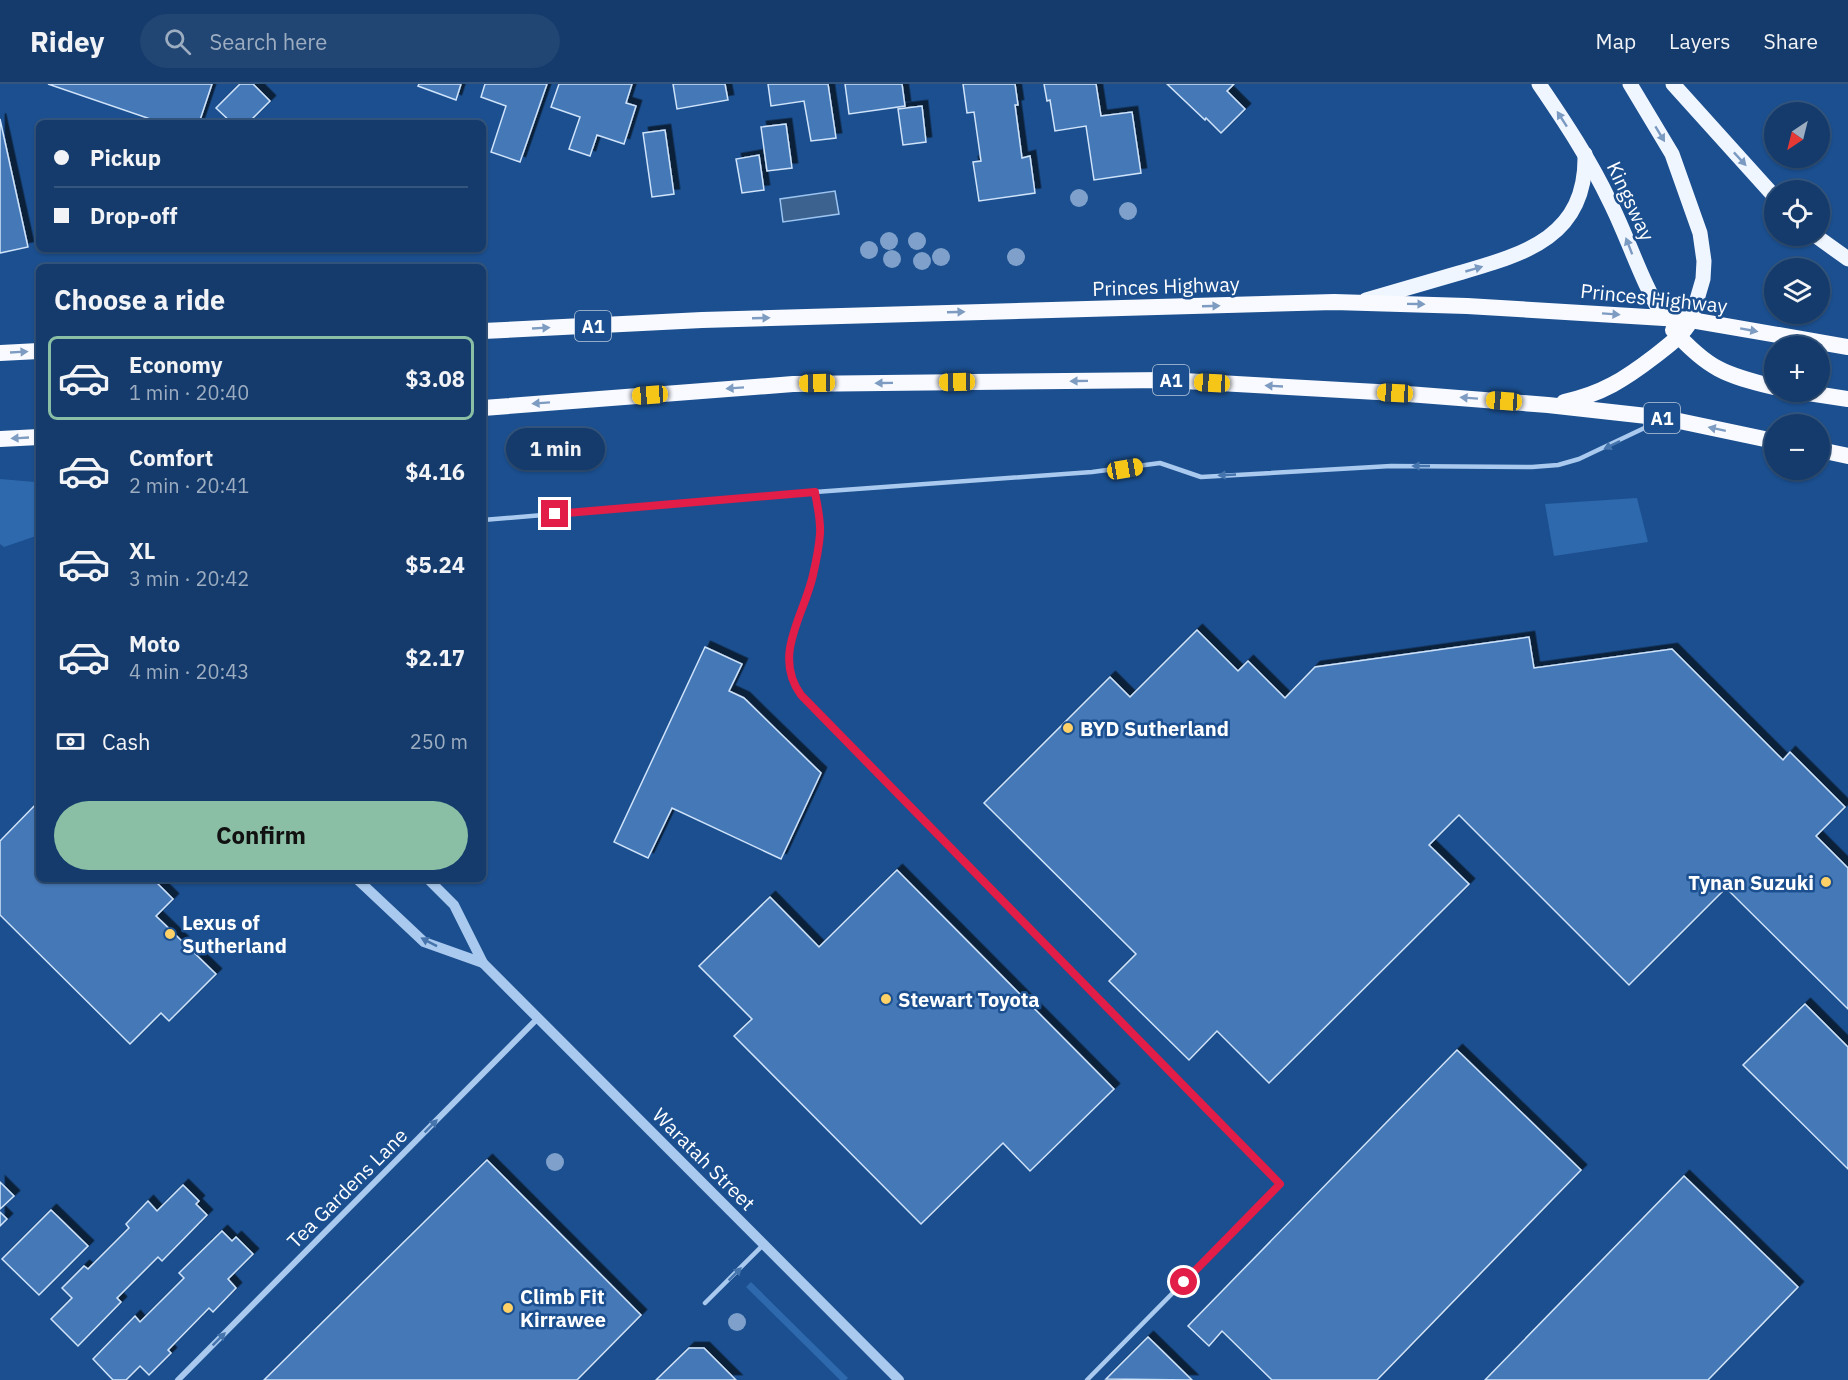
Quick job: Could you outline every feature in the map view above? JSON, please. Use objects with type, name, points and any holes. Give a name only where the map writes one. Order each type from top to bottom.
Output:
[{"type":"highway","name":"Princes Highway","points":[[486,331],[702,320],[1334,302],[1467,306],[1691,320],[1848,347]]},
{"type":"highway","name":"Kingsway","points":[[1664,318],[1695,353],[1717,369],[1764,384]]},
{"type":"highway","points":[[1548,405],[1578,399],[1614,385],[1680,337],[1691,320]]},
{"type":"highway","points":[[0,353],[36,351]]},
{"type":"highway","name":"A1","points":[[486,408],[793,384],[1166,380],[1395,393],[1548,405],[1665,418],[1764,439]]},
{"type":"highway","points":[[1830,396],[1848,399]]},
{"type":"highway","points":[[0,439],[36,437]]},
{"type":"highway","points":[[1830,452],[1848,456]]},
{"type":"main road","name":"Kingsway","points":[[1539,84],[1586,154],[1610,201],[1649,294],[1664,318]]},
{"type":"main road","points":[[1630,84],[1672,154],[1700,233],[1704,261],[1703,279],[1691,320]]},
{"type":"main road","points":[[1673,84],[1764,185]]},
{"type":"main road","points":[[1358,303],[1504,260],[1542,242],[1561,225],[1579,200],[1585,175],[1586,154]]},
{"type":"main road","points":[[1830,246],[1848,259]]},
{"type":"street","name":"Waratah Street","points":[[360,882],[424,942],[483,963]]},
{"type":"street","name":"Waratah Street","points":[[431,882],[454,905],[483,963],[899,1380]]},
{"type":"street","name":"Tea Gardens Lane","points":[[178,1380],[538,1018]]},
{"type":"lane","points":[[486,520],[815,492],[1092,472],[1160,463],[1201,477],[1391,466],[1532,467],[1558,465],[1579,459],[1665,418]]},
{"type":"lane","points":[[815,492],[820,532],[813,577],[790,642],[788,663],[793,685],[808,703],[1280,1184],[1087,1380]]},
{"type":"lane","points":[[705,1303],[764,1244]]},
{"type":"shaded area","points":[[835,191],[839,214],[783,222],[780,199]]},
{"type":"shaded area","points":[[0,479],[35,482],[36,536],[4,547],[0,544]]},
{"type":"shaded area","points":[[1637,498],[1648,542],[1554,556],[1545,504]]},
{"type":"shaded area","points":[[751,1282],[848,1378],[846,1380],[840,1380],[746,1287]]},
{"type":"building","points":[[48,84],[212,84],[200,120],[153,120]]},
{"type":"building","points":[[240,84],[253,84],[270,101],[251,120],[229,120],[216,108]]},
{"type":"building","points":[[419,84],[461,84],[456,100],[418,86]]},
{"type":"building","points":[[485,84],[547,84],[520,162],[491,152],[506,106],[481,97]]},
{"type":"building","points":[[559,84],[632,84],[626,103],[636,106],[624,144],[597,135],[590,156],[569,149],[580,117],[551,107]]},
{"type":"building","points":[[673,84],[725,84],[728,100],[677,109]]},
{"type":"building","points":[[768,84],[828,84],[836,138],[811,141],[804,101],[771,106]]},
{"type":"building","points":[[845,84],[902,84],[905,106],[849,114]]},
{"type":"building","points":[[963,84],[1015,84],[1018,105],[1015,105],[1022,158],[1030,156],[1035,193],[979,201],[973,162],[981,161],[974,112],[967,113]]},
{"type":"building","points":[[1044,84],[1096,84],[1101,116],[1132,112],[1141,173],[1094,180],[1086,126],[1055,131],[1050,100],[1047,101]]},
{"type":"building","points":[[1167,84],[1234,84],[1227,91],[1245,109],[1221,133]]},
{"type":"building","points":[[922,106],[926,142],[903,145],[898,109]]},
{"type":"building","points":[[0,119],[28,247],[0,253]]},
{"type":"building","points":[[786,124],[792,168],[767,171],[761,127]]},
{"type":"building","points":[[665,130],[674,194],[652,197],[643,133]]},
{"type":"building","points":[[759,155],[764,190],[742,193],[736,159]]},
{"type":"building","points":[[1197,630],[1238,671],[1248,661],[1285,698],[1315,667],[1529,637],[1534,668],[1672,649],[1783,760],[1790,752],[1845,807],[1816,836],[1848,868],[1848,1009],[1726,888],[1629,985],[1459,815],[1429,845],[1469,884],[1269,1083],[1217,1031],[1189,1060],[1109,981],[1136,954],[984,803],[1110,677],[1130,697]]},
{"type":"building","points":[[705,647],[742,664],[729,691],[744,698],[821,773],[781,859],[672,808],[648,858],[614,842]]},
{"type":"building","points":[[36,804],[36,882],[156,882],[173,899],[156,916],[216,974],[169,1021],[161,1013],[130,1044],[0,915],[0,841]]},
{"type":"building","points":[[897,870],[1114,1089],[1030,1171],[1003,1143],[921,1224],[734,1036],[752,1019],[699,966],[770,897],[819,947]]},
{"type":"building","points":[[1805,1004],[1848,1047],[1848,1169],[1743,1065]]},
{"type":"building","points":[[1457,1050],[1581,1170],[1377,1380],[1272,1380],[1222,1331],[1209,1346],[1188,1326]]},
{"type":"building","points":[[487,1160],[641,1315],[577,1380],[264,1380]]},
{"type":"building","points":[[1684,1176],[1798,1287],[1708,1380],[1485,1380]]},
{"type":"building","points":[[0,1182],[14,1196],[0,1209]]},
{"type":"building","points":[[183,1185],[199,1201],[196,1204],[207,1215],[162,1261],[158,1257],[117,1298],[121,1302],[78,1346],[51,1319],[72,1298],[62,1288],[84,1266],[88,1269],[129,1228],[126,1224],[148,1201],[157,1211]]},
{"type":"building","points":[[51,1210],[88,1246],[39,1295],[2,1259]]},
{"type":"building","points":[[0,1212],[7,1219],[0,1226]]},
{"type":"building","points":[[222,1231],[232,1241],[236,1237],[253,1254],[228,1279],[236,1288],[213,1312],[209,1308],[168,1350],[171,1353],[149,1375],[140,1366],[126,1380],[113,1380],[93,1359],[135,1316],[140,1322],[184,1278],[179,1273]]},
{"type":"building","points":[[1148,1337],[1192,1380],[1106,1379]]},
{"type":"building","points":[[689,1348],[704,1348],[736,1380],[656,1380]]},
{"type":"place","name":"BYD Sutherland","points":[[1068,728]]},
{"type":"place","name":"Tynan Suzuki","points":[[1826,882]]},
{"type":"place","name":"Lexus of Sutherland","points":[[170,934]]},
{"type":"place","name":"Stewart Toyota","points":[[886,999]]},
{"type":"place","name":"Climb Fit Kirrawee","points":[[508,1308]]},
{"type":"route","points":[[555,514],[815,492],[820,532],[813,577],[790,642],[788,663],[793,685],[1280,1184],[1184,1282]]}]
